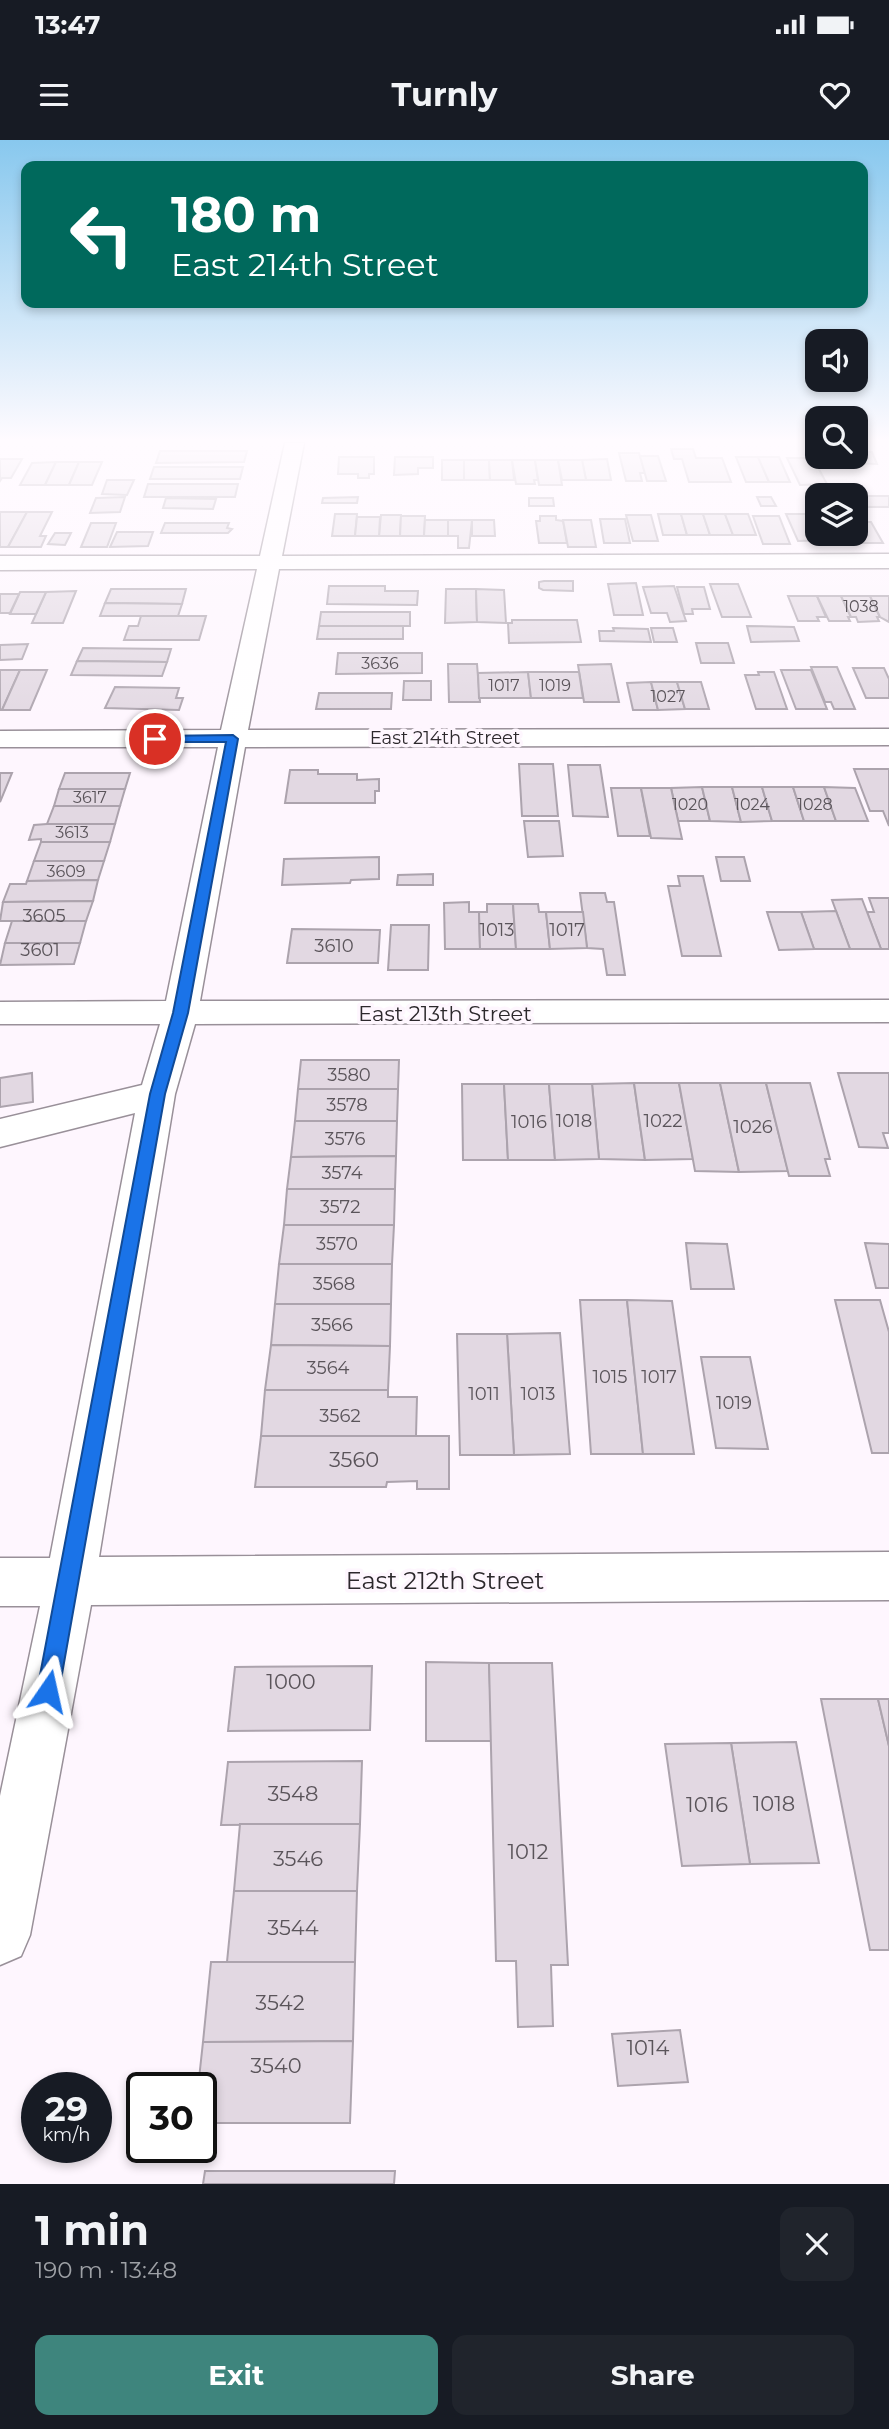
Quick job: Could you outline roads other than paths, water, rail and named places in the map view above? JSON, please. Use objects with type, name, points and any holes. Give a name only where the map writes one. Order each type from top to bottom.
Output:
[{"type":"street","points":[[0,1935],[69,1583],[157,1094],[181,1013],[273,538]]},
{"type":"street","points":[[0,563],[889,561]]},
{"type":"street","name":"East 214th Street","points":[[0,739],[889,737]]},
{"type":"street","name":"East 213th Street","points":[[0,1013],[889,1011]]},
{"type":"street","points":[[0,1133],[157,1094]]},
{"type":"street","name":"East 212th Street","points":[[0,1582],[889,1576]]}]
